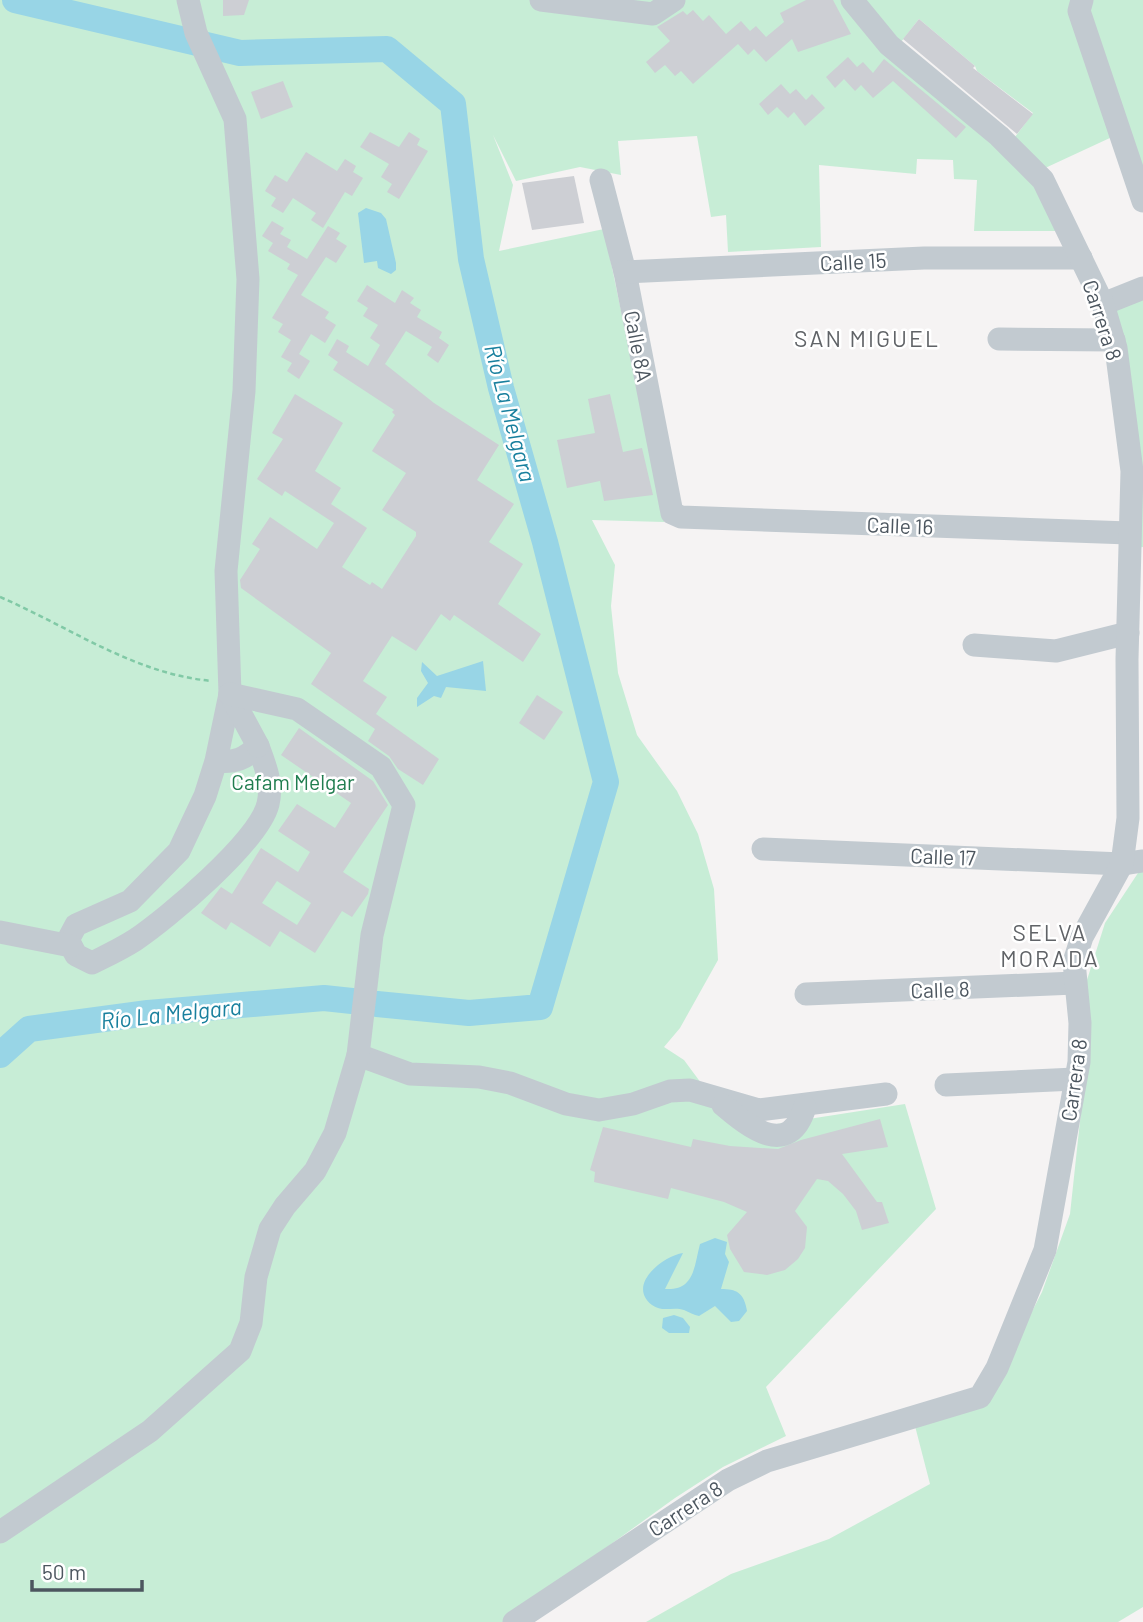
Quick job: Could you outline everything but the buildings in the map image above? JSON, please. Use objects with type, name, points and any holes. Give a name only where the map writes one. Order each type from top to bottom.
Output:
[{"type":"street","points":[[188,0],[196,33],[234,119],[248,279],[244,391],[226,571],[230,688],[216,761],[205,796],[179,851],[130,901],[76,925],[68,940],[76,955],[92,963],[135,940],[188,897],[254,832],[268,805],[270,786],[258,747],[230,688]]},
{"type":"street","points":[[541,0],[653,14],[674,0]]},
{"type":"street","name":"Carrera 8","points":[[514,1622],[728,1480],[767,1461],[979,1397],[997,1368],[1045,1250],[1075,1079],[1080,1023],[1074,962],[1082,937],[1133,862],[1135,718],[1128,633],[1134,548],[1132,471],[1114,340],[1103,304],[1043,180],[999,136],[890,45],[852,0]]},
{"type":"street","points":[[1082,0],[1079,11],[1143,201]]},
{"type":"street","name":"Calle 8A","points":[[601,180],[625,272],[672,513]]},
{"type":"street","name":"Calle 15","points":[[625,272],[924,258],[1081,258]]},
{"type":"street","points":[[1103,304],[1143,288]]},
{"type":"street","points":[[999,339],[1114,340]]},
{"type":"street","name":"Calle 16","points":[[672,513],[681,517],[1134,548]]},
{"type":"street","points":[[974,645],[1056,651],[1128,633]]},
{"type":"street","points":[[0,1532],[150,1431],[240,1351],[251,1323],[256,1277],[270,1229],[285,1206],[315,1171],[335,1133],[358,1055],[372,935],[404,805],[381,767],[297,709],[230,688]]},
{"type":"street","points":[[216,761],[230,762],[246,758],[258,747]]},
{"type":"street","name":"Calle 17","points":[[763,849],[1133,862]]},
{"type":"street","points":[[0,932],[71,946]]},
{"type":"street","name":"Calle 8","points":[[806,994],[1075,983]]},
{"type":"street","points":[[358,1055],[410,1074],[479,1077],[510,1083],[566,1104],[599,1110],[633,1104],[670,1091],[690,1090],[718,1101],[759,1110],[805,1107],[886,1094]]},
{"type":"street","points":[[946,1085],[1075,1079]]},
{"type":"path","points":[[0,597],[97,646],[180,678],[230,688]]},
{"type":"green space","name":"Cafam Melgar","points":[[0,0],[846,0],[1039,183],[1061,231],[974,231],[977,180],[954,179],[953,160],[917,159],[916,174],[819,165],[821,247],[728,252],[726,215],[711,217],[697,136],[618,141],[621,175],[580,167],[516,181],[493,135],[513,185],[499,251],[604,229],[664,517],[664,522],[592,520],[615,565],[611,606],[618,673],[637,735],[677,791],[698,834],[714,889],[718,960],[680,1028],[664,1047],[684,1060],[718,1106],[758,1127],[905,1104],[936,1209],[766,1387],[786,1436],[723,1467],[675,1498],[503,1622],[0,1622]]},
{"type":"green space","points":[[864,0],[1143,0],[1143,202],[1112,137],[1043,169],[1015,137],[1033,113],[977,71],[975,66],[919,19],[901,42]]},
{"type":"green space","points":[[1143,299],[1143,547],[1135,548],[1107,307]]},
{"type":"green space","points":[[1143,871],[1143,1607],[1118,1622],[646,1622],[731,1574],[829,1539],[930,1484],[915,1426],[986,1401],[1042,1292],[1070,1214],[1084,1084],[1087,980],[1105,923],[1138,873]]},
{"type":"water","points":[[366,208],[381,213],[386,219],[396,263],[396,270],[391,274],[378,268],[377,261],[364,263],[358,213]]},
{"type":"water","points":[[483,661],[486,691],[446,687],[441,698],[434,696],[417,707],[417,698],[428,683],[421,671],[422,662],[437,676]]},
{"type":"water","points":[[715,1238],[727,1242],[725,1254],[729,1262],[721,1289],[738,1293],[746,1305],[747,1311],[739,1321],[731,1322],[715,1306],[699,1316],[680,1309],[660,1309],[652,1305],[645,1297],[643,1289],[650,1273],[666,1260],[683,1253],[665,1289],[682,1286],[692,1276],[700,1244]]},
{"type":"water","points":[[674,1315],[683,1318],[690,1327],[689,1333],[669,1333],[662,1328],[663,1318]]},
{"type":"waterway","name":"Río La Melgara","points":[[15,0],[240,53],[387,49],[453,104],[471,259],[501,388],[545,542],[606,782],[540,1007],[469,1013],[377,1004]]},
{"type":"waterway","name":"Río La Melgara","points":[[0,1055],[29,1029],[148,1013],[324,998],[352,1001]]},
{"type":"district","name":"SAN MIGUEL","points":[[867,338]]},
{"type":"district","name":"SELVA MORADA","points":[[1050,945]]}]
